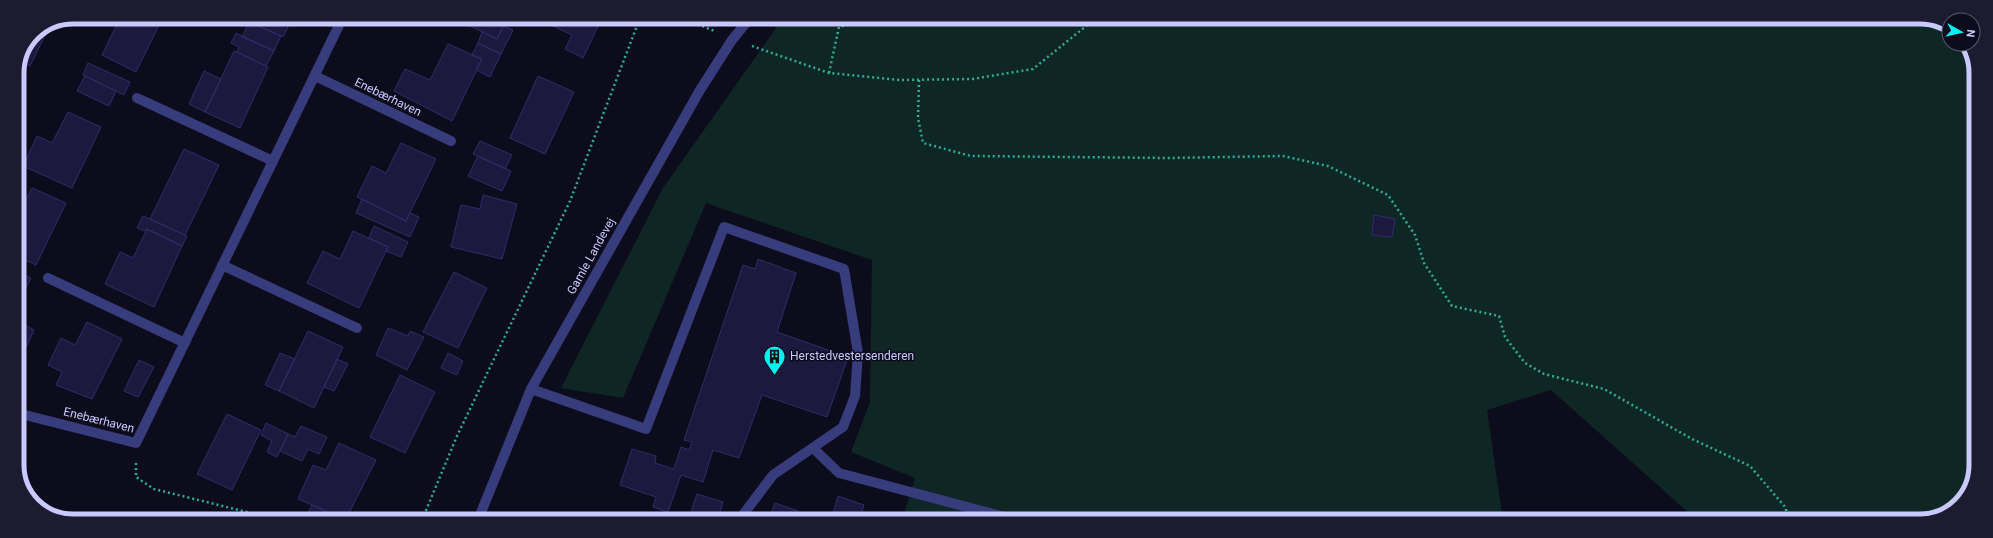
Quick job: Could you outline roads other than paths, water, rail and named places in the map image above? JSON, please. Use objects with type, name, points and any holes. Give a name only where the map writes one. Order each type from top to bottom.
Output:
[{"type":"street","name":"Enebærhaven","points":[[24,415],[136,443],[340,24]]},
{"type":"street","name":"Gamle Landevej","points":[[480,514],[531,389],[700,90],[732,40],[745,24]]},
{"type":"street","name":"Enebærhaven","points":[[315,76],[451,141]]},
{"type":"street","points":[[137,98],[273,161]]},
{"type":"street","points":[[531,389],[646,429],[724,227],[844,269],[858,353],[855,396],[843,427],[814,449],[773,475],[744,514]]},
{"type":"street","points":[[222,265],[357,328]]},
{"type":"street","points":[[48,278],[185,343]]},
{"type":"street","points":[[814,449],[839,473],[993,514]]},
{"type":"place","name":"Herstedvestersenderen","points":[[774,376]]}]
